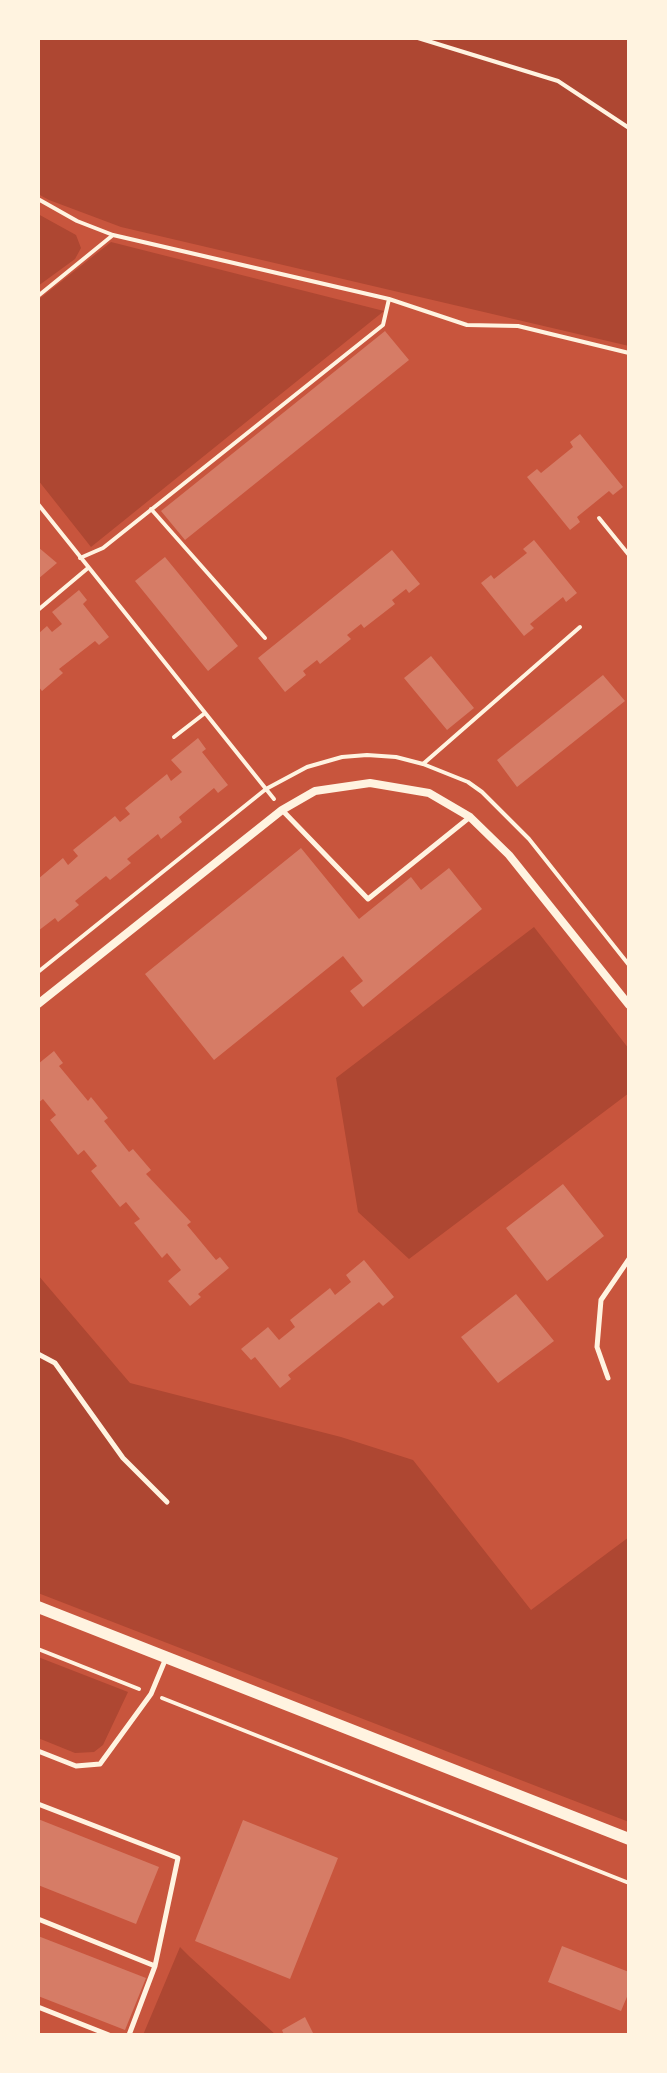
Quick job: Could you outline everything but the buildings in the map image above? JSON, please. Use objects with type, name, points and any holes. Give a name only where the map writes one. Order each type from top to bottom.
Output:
[{"type":"street","points":[[38,1004],[282,810],[315,791],[370,783],[429,793],[470,817],[509,855],[629,1005]]},
{"type":"street","points":[[38,1607],[629,1839]]},
{"type":"lane","points":[[282,810],[368,899],[470,817]]},
{"type":"lane","points":[[608,1378],[597,1347],[601,1300],[629,1259]]},
{"type":"lane","points":[[38,1354],[55,1363],[123,1458],[167,1502]]},
{"type":"lane","points":[[38,1751],[76,1766],[100,1764],[151,1694],[166,1657]]},
{"type":"lane","points":[[38,1804],[178,1858],[155,1966],[129,2035]]},
{"type":"lane","points":[[38,1919],[155,1966]]},
{"type":"lane","points":[[38,2007],[109,2035]]},
{"type":"path","points":[[418,38],[558,81],[629,128]]},
{"type":"path","points":[[38,199],[77,221],[113,235],[389,299],[467,325],[518,326],[629,353]]},
{"type":"path","points":[[38,296],[113,235]]},
{"type":"path","points":[[80,558],[103,548],[383,325],[389,299]]},
{"type":"path","points":[[38,504],[266,789]]},
{"type":"path","points":[[151,509],[265,638]]},
{"type":"path","points":[[599,518],[629,555]]},
{"type":"path","points":[[38,610],[88,568]]},
{"type":"path","points":[[423,764],[580,627]]},
{"type":"path","points":[[174,737],[205,713]]},
{"type":"path","points":[[38,972],[266,789],[290,773],[342,757],[396,757],[468,782],[496,804],[629,965]]},
{"type":"path","points":[[38,1649],[629,1883]]},
{"type":"shaded area","points":[[38,38],[629,38],[629,346],[121,227],[49,200],[38,194]]},
{"type":"shaded area","points":[[38,214],[76,235],[81,248],[75,259],[38,286]]},
{"type":"shaded area","points":[[111,242],[384,311],[91,547],[38,480],[38,300]]},
{"type":"shaded area","points":[[534,927],[629,1049],[629,1093],[409,1259],[358,1212],[336,1078]]},
{"type":"shaded area","points":[[38,1275],[130,1383],[341,1437],[413,1460],[531,1610],[629,1537],[629,1822],[38,1593]]},
{"type":"shaded area","points":[[38,1657],[128,1692],[103,1745],[94,1752],[75,1753],[38,1738]]},
{"type":"shaded area","points":[[180,1947],[190,1957],[276,2035],[143,2035]]}]
